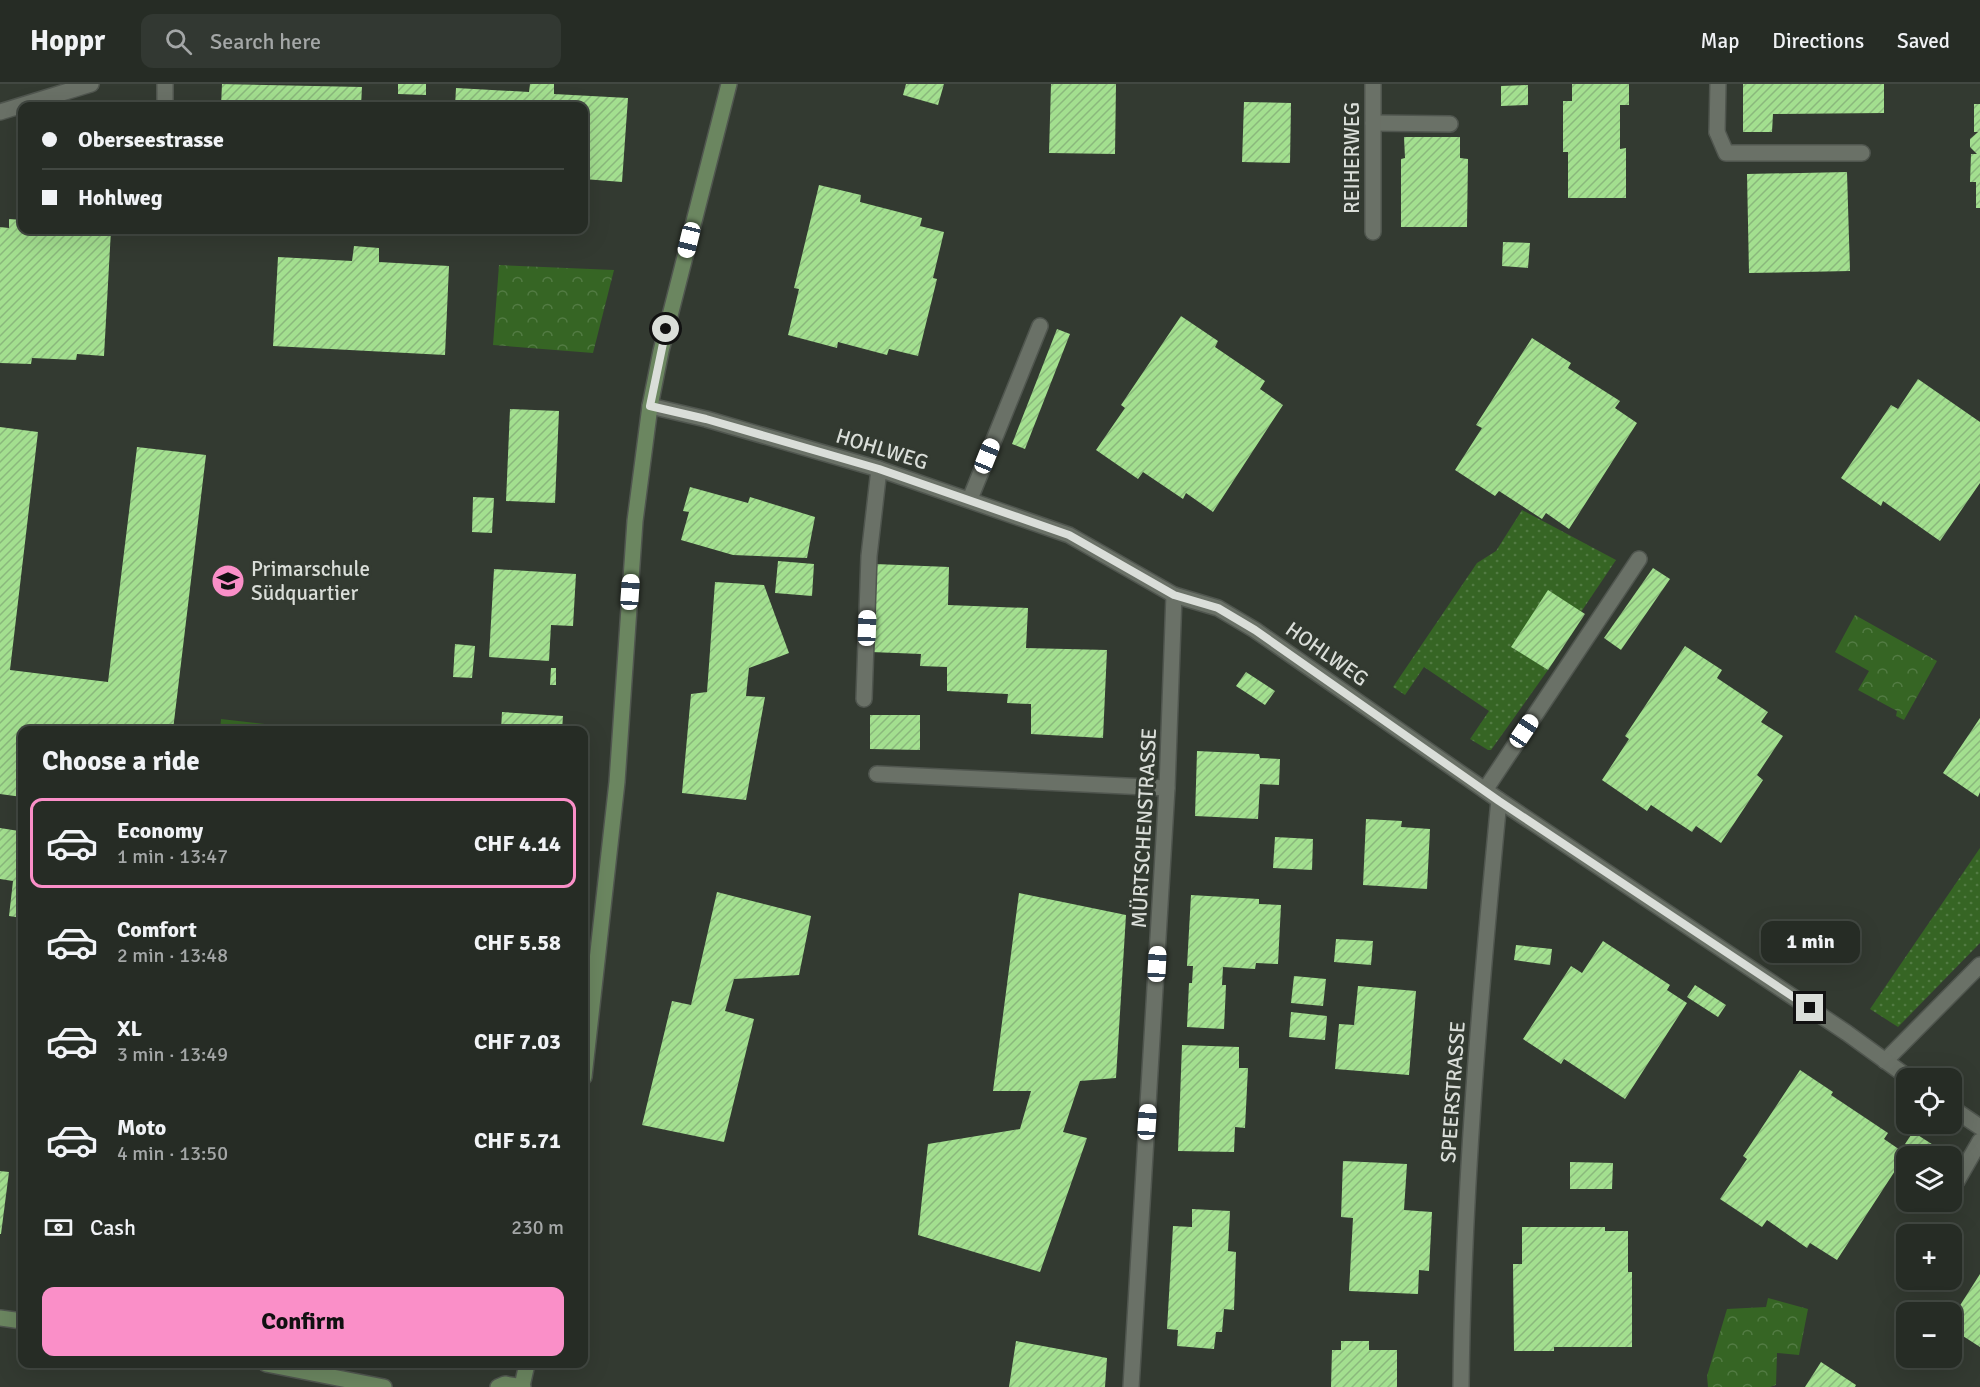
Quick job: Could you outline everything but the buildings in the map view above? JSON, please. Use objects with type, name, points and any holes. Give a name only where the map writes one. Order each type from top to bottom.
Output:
[{"type":"street","points":[[32,102],[91,84]]},
{"type":"street","points":[[165,84],[165,102]]},
{"type":"street","points":[[588,1041],[617,782],[635,521],[650,406],[661,351],[729,84]]},
{"type":"street","name":"REIHERWEG","points":[[1372,84],[1373,232]]},
{"type":"street","points":[[1718,84],[1717,132],[1726,153],[1862,153]]},
{"type":"street","points":[[0,112],[18,106]]},
{"type":"street","points":[[1372,123],[1450,124]]},
{"type":"street","points":[[970,499],[1040,326]]},
{"type":"street","name":"HOHLWEG","points":[[650,406],[706,419],[879,469],[970,499],[1069,535],[1174,595],[1218,608],[1255,630],[1499,801],[1847,1033],[1896,1069]]},
{"type":"street","points":[[864,699],[869,556],[879,469]]},
{"type":"street","points":[[1485,790],[1639,559]]},
{"type":"street","name":"MÜRTSCHENSTRASSE","points":[[1131,1387],[1167,788],[1174,595]]},
{"type":"street","points":[[877,774],[1167,788]]},
{"type":"street","name":"SPEERSTRASSE","points":[[1461,1387],[1462,1256],[1483,973],[1499,801]]},
{"type":"street","points":[[1885,1061],[1980,965]]},
{"type":"street","points":[[1962,1115],[1980,1128]]},
{"type":"street","points":[[1962,1172],[1980,1141]]},
{"type":"street","points":[[0,1318],[18,1320]]},
{"type":"street","points":[[287,1368],[384,1387]]},
{"type":"street","points":[[498,1387],[505,1384],[522,1387],[526,1368]]},
{"type":"green space","points":[[499,265],[614,270],[593,353],[493,345]]},
{"type":"green space","points":[[1522,510],[1616,560],[1581,612],[1512,647],[1548,670],[1491,750],[1488,750],[1470,739],[1489,711],[1424,667],[1405,695],[1393,687],[1477,563],[1496,551]]},
{"type":"green space","points":[[1855,615],[1937,661],[1904,720],[1896,716],[1897,711],[1858,690],[1869,671],[1835,652]]},
{"type":"green space","points":[[221,719],[281,726],[220,726]]},
{"type":"green space","points":[[1980,848],[1980,943],[1898,1027],[1870,1009]]},
{"type":"green space","points":[[1768,1298],[1808,1309],[1799,1355],[1777,1353],[1776,1385],[1770,1387],[1708,1387],[1707,1376],[1727,1309],[1766,1307]]},
{"type":"place","name":"Primarschule Südquartier","points":[[228,581]]},
{"type":"route","points":[[666,329],[650,406],[706,419],[832,455],[970,499],[1069,535],[1174,595],[1218,608],[1255,630],[1369,708],[1499,801],[1810,1008]]}]
